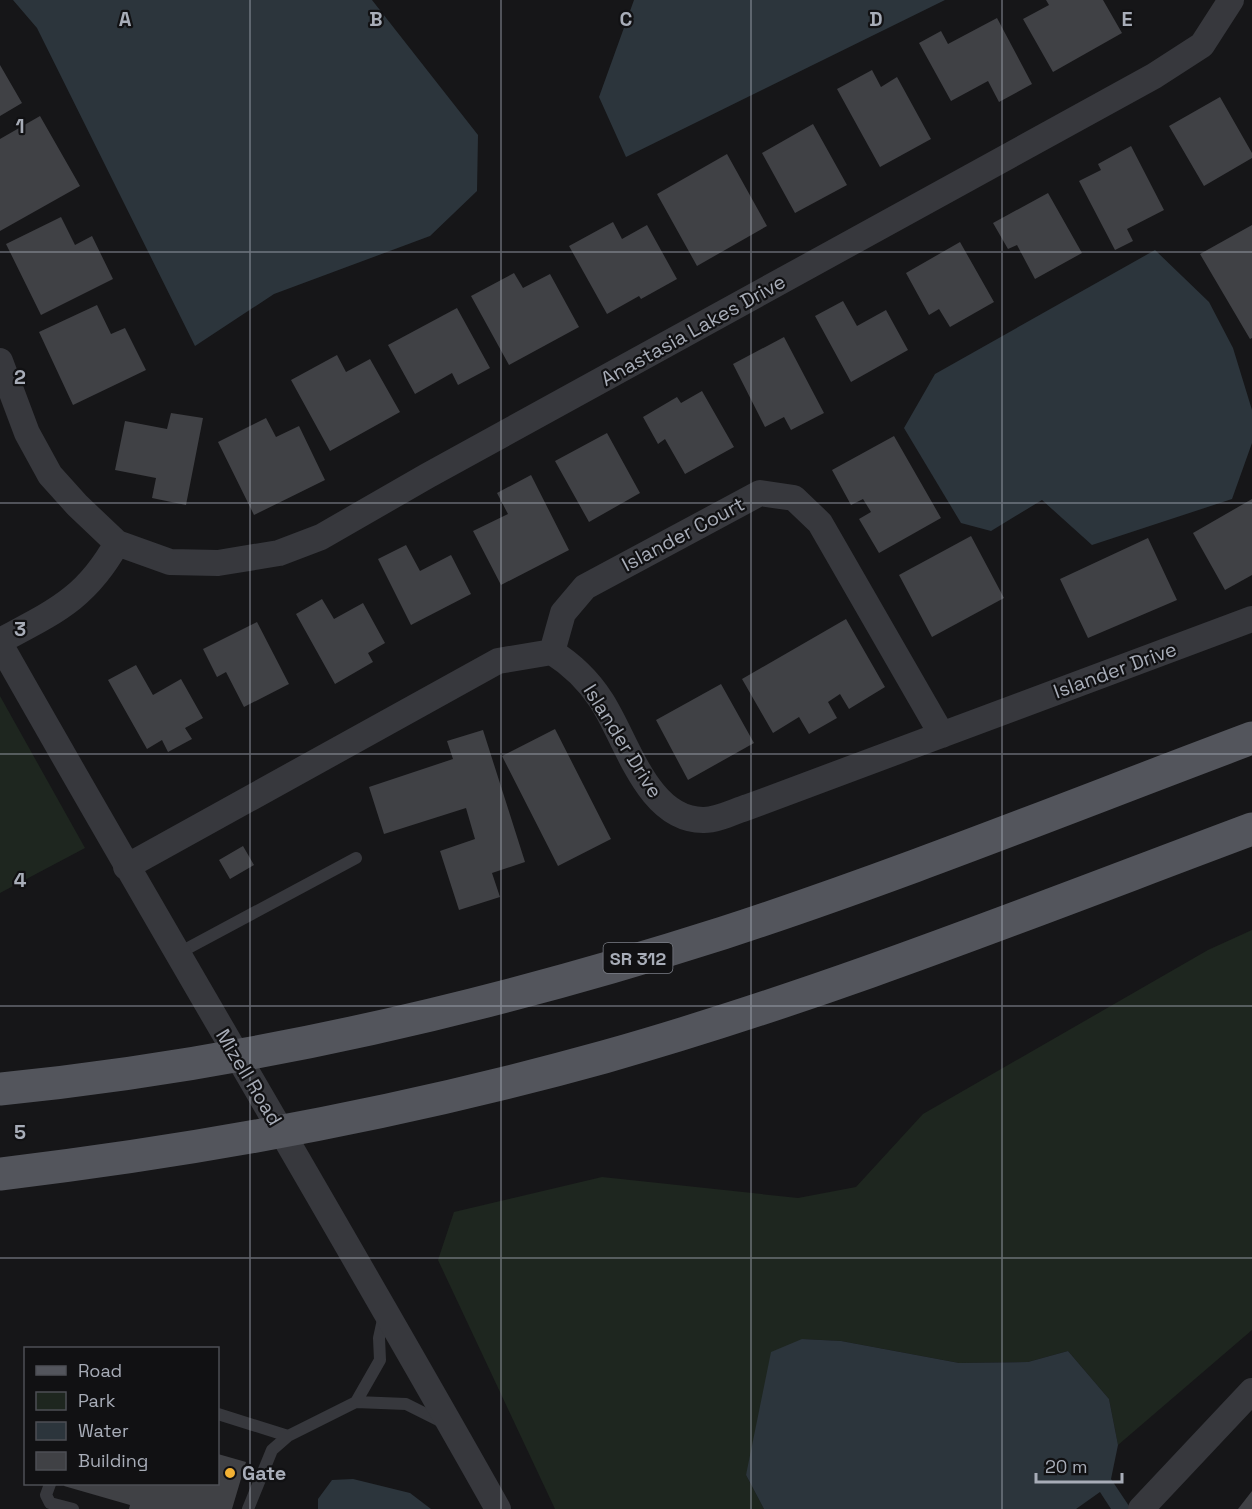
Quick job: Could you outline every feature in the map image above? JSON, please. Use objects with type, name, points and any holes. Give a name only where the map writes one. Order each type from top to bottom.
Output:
[{"type":"main road","name":"SR 312","points":[[0,1089],[236,1055],[397,1021],[560,981],[723,932],[897,871],[1252,738]]},
{"type":"main road","points":[[0,1174],[108,1161],[281,1131],[455,1094],[603,1057],[754,1011],[914,956],[1252,829]]},
{"type":"street","name":"Anastasia Lakes Drive","points":[[0,361],[27,433],[50,475],[77,505],[117,543],[170,562],[218,563],[279,553],[321,537],[427,476],[1154,76],[1202,45],[1231,0]]},
{"type":"street","name":"Islander Court","points":[[552,652],[563,613],[585,587],[760,493],[794,498],[820,524],[942,735]]},
{"type":"street","points":[[0,642],[63,608],[80,594],[103,569],[117,543]]},
{"type":"street","name":"Islander Drive","points":[[552,652],[573,666],[601,699],[654,795],[676,815],[705,820],[748,807],[1252,619]]},
{"type":"street","name":"Mizell Road","points":[[0,642],[126,867],[385,1308],[498,1509]]},
{"type":"street","points":[[126,867],[498,661],[552,652]]},
{"type":"street","points":[[1141,1509],[1252,1391]]},
{"type":"lane","points":[[177,954],[356,858]]},
{"type":"lane","points":[[356,1402],[380,1360],[379,1338],[385,1308]]},
{"type":"lane","points":[[248,1509],[272,1450],[288,1436],[356,1402],[406,1404],[429,1417],[452,1426]]},
{"type":"lane","points":[[219,1414],[288,1436]]},
{"type":"lane","points":[[50,1485],[46,1495],[50,1503],[73,1509]]},
{"type":"green space","points":[[0,696],[85,848],[0,893]]},
{"type":"green space","points":[[1252,930],[1252,1330],[1118,1445],[1109,1399],[1068,1351],[1028,1362],[959,1363],[841,1341],[802,1339],[746,1475],[764,1509],[555,1509],[438,1260],[454,1212],[602,1177],[798,1198],[856,1187],[923,1114],[1208,950]]},
{"type":"water","points":[[13,0],[372,0],[478,135],[477,191],[430,236],[274,294],[195,346],[37,28]]},
{"type":"water","points":[[634,0],[945,0],[626,157],[599,97]]},
{"type":"water","points":[[1155,250],[1209,302],[1233,348],[1252,410],[1252,443],[1232,499],[1092,545],[1042,500],[991,531],[961,523],[904,428],[935,374]]},
{"type":"water","points":[[802,1339],[841,1341],[959,1363],[1028,1362],[1068,1351],[1109,1399],[1118,1445],[1111,1479],[1131,1509],[1111,1509],[1100,1492],[1076,1509],[764,1509],[746,1475],[771,1352]]},
{"type":"water","points":[[353,1479],[410,1493],[431,1509],[318,1509],[318,1499],[332,1480]]},
{"type":"building","points":[[1046,0],[1103,0],[1122,33],[1053,72],[1023,19],[1049,5]]},
{"type":"building","points":[[997,18],[1032,84],[999,102],[988,81],[951,101],[919,43],[941,31],[948,44]]},
{"type":"building","points":[[0,65],[22,103],[0,116]]},
{"type":"building","points":[[872,70],[881,87],[897,77],[931,139],[880,167],[837,89]]},
{"type":"building","points":[[1220,97],[1252,153],[1252,158],[1204,186],[1169,126]]},
{"type":"building","points":[[40,116],[80,186],[0,231],[0,139]]},
{"type":"building","points":[[813,124],[847,185],[795,213],[762,153]]},
{"type":"building","points":[[1131,146],[1164,210],[1127,229],[1133,241],[1115,250],[1079,181],[1101,170],[1098,164]]},
{"type":"building","points":[[727,154],[767,226],[697,266],[657,194]]},
{"type":"building","points":[[1048,193],[1082,253],[1035,279],[1017,245],[1008,249],[993,223]]},
{"type":"building","points":[[61,217],[75,245],[92,236],[113,279],[41,315],[6,244]]},
{"type":"building","points":[[613,222],[622,239],[647,225],[677,279],[607,314],[569,246]]},
{"type":"building","points":[[1252,225],[1252,338],[1250,339],[1200,254]]},
{"type":"building","points":[[960,242],[994,302],[950,327],[939,309],[929,315],[906,273]]},
{"type":"building","points":[[514,273],[523,288],[550,274],[579,327],[509,365],[471,296]]},
{"type":"building","points":[[843,301],[857,326],[886,310],[908,350],[851,382],[815,316]]},
{"type":"building","points":[[97,305],[111,334],[125,328],[146,370],[73,405],[39,332]]},
{"type":"building","points":[[457,308],[490,368],[458,385],[452,373],[415,394],[388,345]]},
{"type":"building","points":[[784,337],[824,413],[791,430],[784,417],[765,427],[733,364]]},
{"type":"building","points":[[337,355],[346,372],[370,359],[400,412],[330,451],[291,380]]},
{"type":"building","points":[[702,391],[734,447],[685,474],[665,439],[658,444],[643,417],[677,397],[681,403]]},
{"type":"building","points":[[171,413],[203,418],[186,505],[152,498],[156,478],[115,470],[125,421],[167,429]]},
{"type":"building","points":[[266,418],[276,437],[299,426],[325,480],[254,515],[218,442]]},
{"type":"building","points":[[607,433],[640,493],[589,522],[555,461]]},
{"type":"building","points":[[894,436],[941,518],[879,553],[859,519],[871,512],[863,499],[851,505],[832,470]]},
{"type":"building","points":[[531,475],[569,550],[501,585],[473,531],[508,514],[497,493]]},
{"type":"building","points":[[1252,499],[1252,575],[1225,590],[1193,533]]},
{"type":"building","points":[[971,536],[1004,598],[932,637],[899,575]]},
{"type":"building","points":[[1148,538],[1177,600],[1088,638],[1060,579]]},
{"type":"building","points":[[406,545],[420,571],[451,555],[471,594],[411,625],[378,559]]},
{"type":"building","points":[[322,599],[334,619],[363,603],[385,643],[368,653],[373,662],[335,684],[296,614]]},
{"type":"building","points":[[846,619],[885,687],[849,709],[840,694],[828,702],[837,718],[809,734],[799,717],[773,733],[742,679]]},
{"type":"building","points":[[257,622],[289,684],[244,707],[226,672],[217,677],[203,649]]},
{"type":"building","points":[[136,665],[153,695],[181,679],[203,718],[185,728],[192,739],[168,752],[162,740],[147,749],[108,680]]},
{"type":"building","points":[[721,684],[754,743],[688,780],[656,720]]},
{"type":"building","points":[[555,729],[611,839],[558,866],[502,756]]},
{"type":"building","points":[[483,730],[525,862],[492,873],[500,897],[459,910],[440,851],[475,839],[466,808],[384,834],[369,787],[453,759],[447,741]]},
{"type":"building","points":[[243,846],[254,865],[230,879],[219,860]]},
{"type":"building","name":"Gate","points":[[219,1454],[246,1462],[232,1509],[129,1509],[130,1505],[64,1486],[219,1485]]},
{"type":"building","points":[[1252,1491],[1252,1509],[1238,1509]]},
{"type":"place","name":"Gate","points":[[230,1473]]}]
